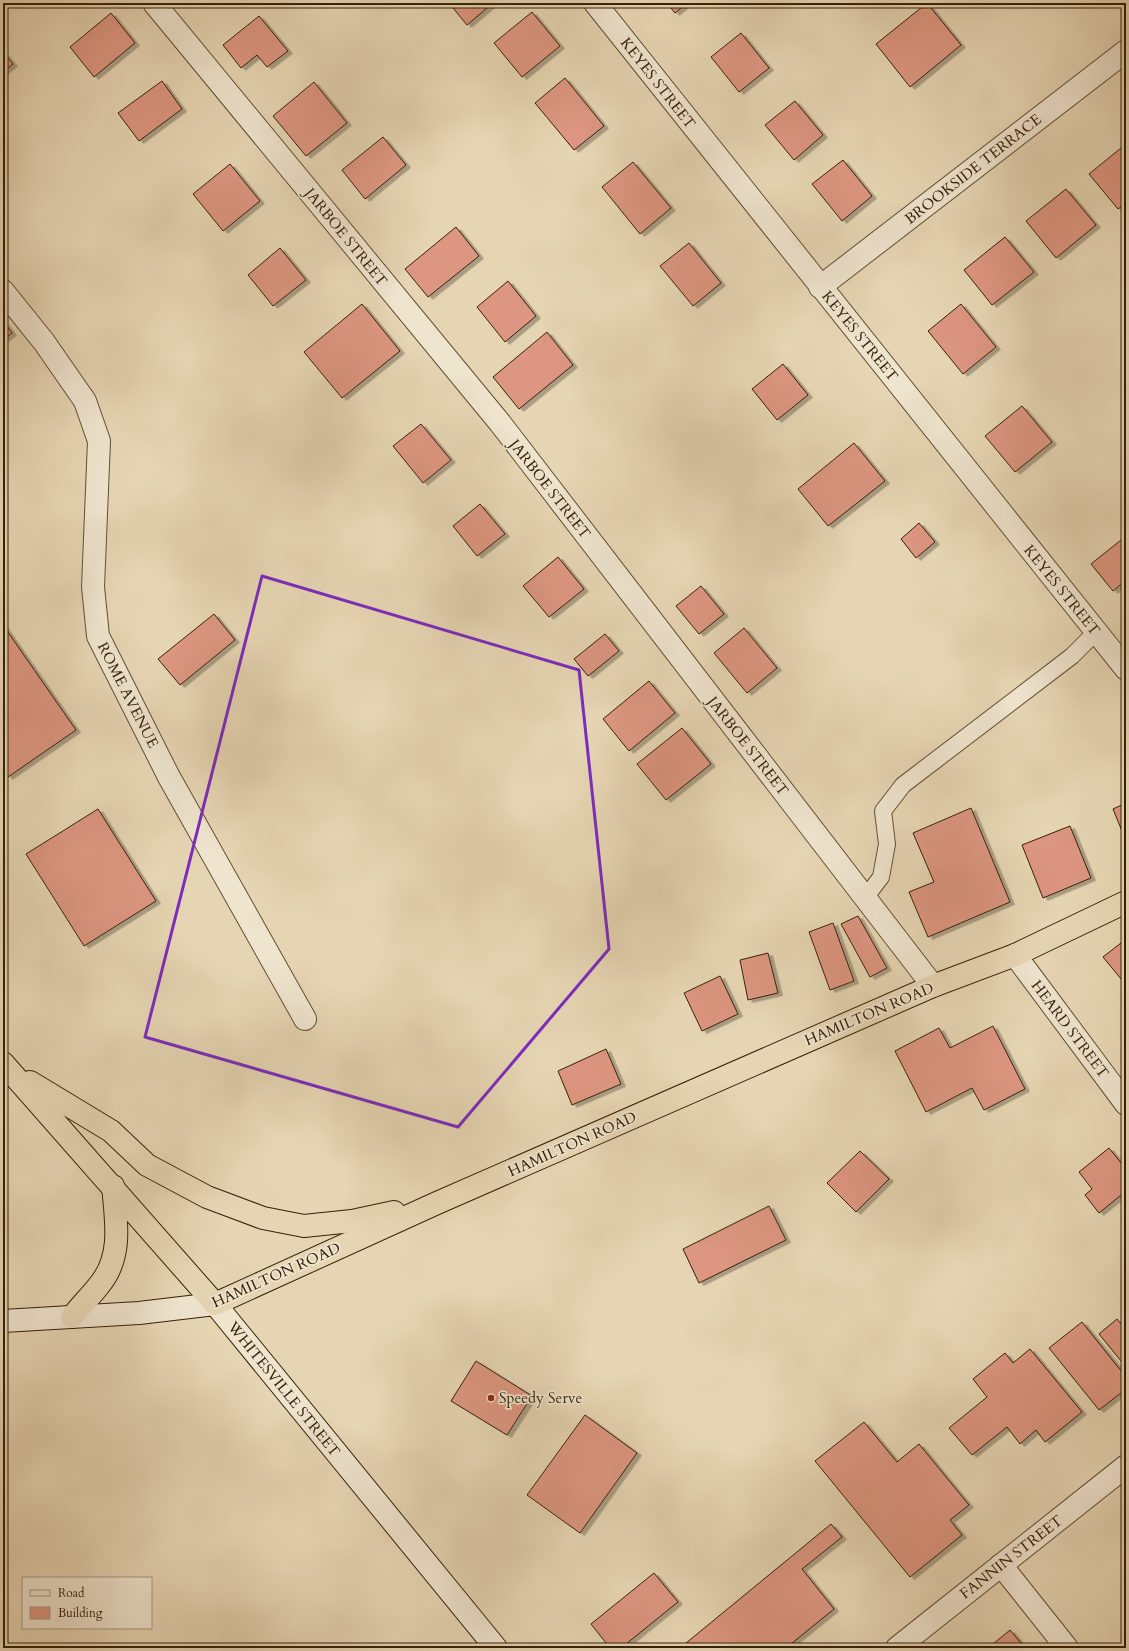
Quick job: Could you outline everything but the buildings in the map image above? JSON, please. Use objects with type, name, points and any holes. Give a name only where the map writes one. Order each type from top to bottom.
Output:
[{"type":"highway","name":"HAMILTON ROAD","points":[[215,1304],[437,1203],[933,986],[1015,955],[1126,902]]},
{"type":"highway","points":[[6,1066],[111,1131],[147,1165],[207,1197],[263,1218],[304,1226],[352,1222],[437,1203]]},
{"type":"highway","name":"WHITESVILLE STREET","points":[[6,1066],[113,1186],[215,1304]]},
{"type":"highway","points":[[72,1317],[101,1283],[116,1256],[117,1224],[113,1186]]},
{"type":"street","name":"JARBOE STREET","points":[[154,3],[500,423],[933,986]]},
{"type":"street","name":"KEYES STREET","points":[[595,3],[1126,669]]},
{"type":"street","name":"BROOKSIDE TERRACE","points":[[820,287],[1126,51]]},
{"type":"street","name":"ROME AVENUE","points":[[3,291],[44,342],[85,401],[99,441],[93,587],[98,636],[169,777],[305,1020]]},
{"type":"street","name":"HEARD STREET","points":[[1015,955],[1126,1104]]},
{"type":"street","name":"HAMILTON ROAD","points":[[3,1321],[139,1313],[215,1304]]},
{"type":"street","name":"WHITESVILLE STREET","points":[[215,1304],[496,1648]]},
{"type":"street","name":"FANNIN STREET","points":[[897,1648],[1126,1466]]},
{"type":"street","points":[[1001,1565],[1067,1648]]},
{"type":"lane","points":[[865,898],[881,877],[887,844],[883,811],[903,785],[1072,656],[1096,632]]},
{"type":"highlighted area","points":[[262,576],[579,670],[609,949],[458,1127],[145,1037]]},
{"type":"place","name":"Speedy Serve","points":[[491,1398]]}]
